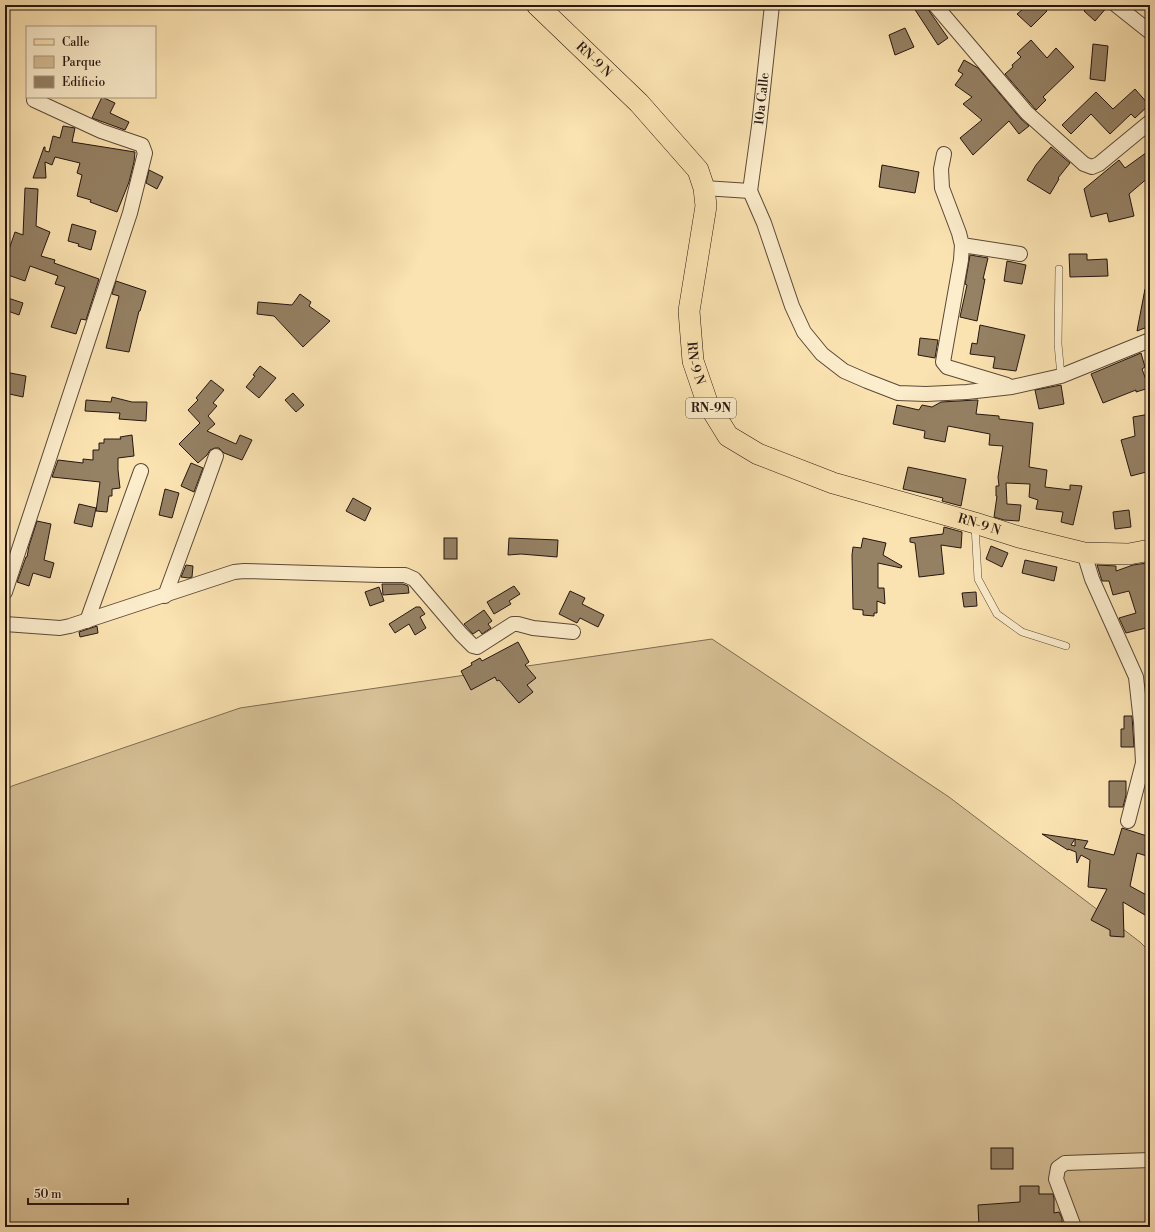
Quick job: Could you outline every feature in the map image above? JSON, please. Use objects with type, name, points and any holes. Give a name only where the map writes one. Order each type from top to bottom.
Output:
[{"type":"main road","name":"RN-9 N","points":[[537,5],[639,103],[698,170],[704,188],[706,206],[688,311],[693,361],[707,402],[728,436],[758,454],[833,483],[1019,537],[1084,553],[1129,554],[1150,550]]},
{"type":"street","name":"10a Calle","points":[[750,191],[759,126],[772,5]]},
{"type":"street","points":[[935,5],[1027,113],[1084,164],[1092,167],[1099,164],[1150,122]]},
{"type":"street","points":[[1116,5],[1150,32]]},
{"type":"street","points":[[5,592],[130,213],[146,153],[142,145],[100,131],[34,100]]},
{"type":"street","points":[[944,154],[941,170],[942,188],[962,245],[961,260],[943,362],[947,367],[1012,387]]},
{"type":"street","points":[[704,188],[750,191],[764,223],[792,306],[804,332],[822,354],[844,370],[898,393],[926,394],[967,392],[1012,387],[1061,376],[1150,340]]},
{"type":"street","points":[[962,245],[1020,254]]},
{"type":"street","points":[[165,596],[216,456]]},
{"type":"street","points":[[87,621],[141,471]]},
{"type":"street","points":[[1084,553],[1092,579],[1136,677],[1142,722],[1143,764],[1128,821]]},
{"type":"street","points":[[5,624],[60,628],[165,596],[234,572],[244,571],[405,575],[414,579],[461,634],[473,646],[477,647],[513,624],[533,628],[573,632]]},
{"type":"street","points":[[1074,1227],[1056,1180],[1058,1168],[1065,1163],[1150,1160]]},
{"type":"lane","points":[[1060,269],[1058,344],[1061,376]]},
{"type":"lane","points":[[975,523],[978,579],[997,614],[1022,632],[1066,646]]},
{"type":"green space","points":[[712,639],[949,797],[1140,942],[1150,952],[1150,1227],[5,1227],[5,791],[12,786],[240,708]]},
{"type":"building","points":[[912,5],[925,5],[948,38],[938,45]]},
{"type":"building","points":[[1028,5],[1042,5],[1047,11],[1031,27],[1017,14]]},
{"type":"building","points":[[1089,5],[1108,6],[1095,21],[1084,11]]},
{"type":"building","points":[[905,28],[914,47],[895,55],[889,35]]},
{"type":"building","points":[[1031,40],[1047,58],[1056,48],[1074,67],[1043,97],[1046,100],[1036,110],[1005,74],[1021,57],[1017,53]]},
{"type":"building","points":[[1093,44],[1108,46],[1105,81],[1090,79]]},
{"type":"building","points":[[964,60],[978,68],[1021,119],[1029,126],[1019,134],[1009,121],[973,155],[960,138],[982,120],[963,104],[972,97],[955,85],[963,74],[958,71]]},
{"type":"building","points":[[1135,89],[1149,105],[1135,118],[1131,114],[1110,134],[1091,114],[1071,134],[1062,125],[1096,92],[1113,109]]},
{"type":"building","points":[[102,98],[104,98],[115,103],[110,113],[129,122],[125,130],[92,118]]},
{"type":"building","points":[[63,126],[75,128],[72,142],[135,152],[129,182],[117,212],[90,202],[91,200],[77,196],[82,175],[77,173],[80,163],[55,157],[52,165],[45,162],[46,178],[33,178],[44,147],[45,151],[49,152],[53,136],[60,138]]},
{"type":"building","points":[[1051,147],[1070,163],[1058,178],[1059,179],[1050,194],[1027,180],[1036,165]]},
{"type":"building","points":[[1150,150],[1150,176],[1129,194],[1134,216],[1109,222],[1107,213],[1091,217],[1084,189],[1119,160],[1125,168]]},
{"type":"building","points":[[882,165],[919,172],[915,193],[879,187]]},
{"type":"building","points":[[149,170],[163,177],[157,189],[146,183]]},
{"type":"building","points":[[25,188],[38,189],[36,226],[50,232],[41,256],[55,260],[54,263],[99,279],[86,320],[81,319],[76,334],[51,327],[65,287],[55,284],[58,276],[30,266],[25,281],[5,274],[5,261],[15,232],[23,235]]},
{"type":"building","points":[[72,224],[96,231],[91,250],[78,246],[79,244],[68,241]]},
{"type":"building","points":[[1069,254],[1087,254],[1087,260],[1107,259],[1108,276],[1070,277]]},
{"type":"building","points":[[970,255],[988,258],[983,279],[985,279],[977,321],[960,317],[967,285],[965,284]]},
{"type":"building","points":[[1007,261],[1026,265],[1022,284],[1004,281]]},
{"type":"building","points":[[116,281],[146,291],[139,311],[129,352],[106,348],[119,296],[112,294]]},
{"type":"building","points":[[1145,289],[1150,289],[1150,326],[1137,331]]},
{"type":"building","points":[[300,294],[311,302],[309,306],[330,321],[303,347],[274,316],[257,314],[258,302],[292,305]]},
{"type":"building","points":[[5,297],[23,303],[19,315],[5,310]]},
{"type":"building","points":[[980,325],[1025,335],[1016,371],[993,368],[995,357],[970,354],[972,343],[977,344]]},
{"type":"building","points":[[920,338],[938,340],[935,358],[918,355]]},
{"type":"building","points":[[1141,353],[1145,367],[1142,369],[1149,388],[1136,392],[1136,390],[1103,403],[1091,374]]},
{"type":"building","points":[[260,366],[276,378],[259,398],[246,387],[255,376],[253,375]]},
{"type":"building","points":[[5,372],[26,376],[23,397],[5,393]]},
{"type":"building","points":[[211,380],[224,390],[213,403],[217,406],[208,416],[215,424],[207,431],[236,444],[240,435],[252,440],[242,460],[224,453],[219,448],[215,448],[210,450],[198,463],[179,444],[200,423],[188,410],[198,400],[196,398]]},
{"type":"building","points":[[1061,385],[1064,404],[1039,409],[1035,390]]},
{"type":"building","points":[[293,393],[304,405],[296,412],[285,400]]},
{"type":"building","points":[[112,397],[132,402],[147,402],[146,421],[119,419],[120,413],[85,411],[86,400],[111,402]]},
{"type":"building","points":[[978,400],[976,414],[999,416],[999,419],[1033,423],[1029,467],[1047,470],[1045,487],[1070,490],[1070,485],[1082,486],[1073,525],[1061,522],[1063,512],[1036,509],[1038,500],[1029,497],[1030,484],[1006,483],[1007,504],[1021,505],[1019,521],[1004,520],[994,517],[997,496],[996,486],[999,486],[998,477],[1003,446],[989,445],[990,434],[948,426],[945,442],[924,438],[925,431],[893,424],[897,405],[919,410],[922,405],[932,407],[941,402]]},
{"type":"building","points":[[1150,414],[1150,471],[1131,476],[1121,440],[1135,436],[1133,417]]},
{"type":"building","points":[[132,435],[134,456],[118,458],[120,488],[112,489],[112,496],[109,496],[107,512],[96,511],[100,482],[52,477],[58,460],[83,463],[83,459],[93,460],[93,450],[99,450],[99,443],[104,443],[104,439],[121,439],[120,437]]},
{"type":"building","points":[[191,463],[203,468],[194,492],[181,486]]},
{"type":"building","points":[[908,467],[966,479],[961,506],[942,501],[943,498],[903,489]]},
{"type":"building","points":[[165,489],[179,493],[172,518],[159,515]]},
{"type":"building","points":[[353,498],[371,508],[365,521],[346,511]]},
{"type":"building","points":[[79,504],[96,508],[92,527],[74,523]]},
{"type":"building","points":[[1129,510],[1131,527],[1115,529],[1113,512]]},
{"type":"building","points":[[37,521],[51,524],[44,560],[54,563],[50,578],[33,573],[29,586],[17,582],[27,557]]},
{"type":"building","points":[[944,527],[962,532],[961,548],[941,545],[944,574],[919,577],[915,543],[910,542],[910,538],[943,534]]},
{"type":"building","points":[[444,538],[457,538],[457,559],[444,559]]},
{"type":"building","points":[[509,538],[558,540],[557,557],[521,554],[508,555]]},
{"type":"building","points":[[863,538],[886,543],[883,555],[902,566],[901,568],[878,563],[878,588],[884,588],[885,604],[877,601],[877,613],[874,613],[874,616],[863,615],[863,610],[853,609],[853,547],[861,548]]},
{"type":"building","points":[[991,546],[1008,553],[1002,567],[986,559]]},
{"type":"building","points":[[1025,560],[1057,567],[1054,581],[1022,573]]},
{"type":"building","points":[[1147,563],[1150,573],[1150,627],[1126,633],[1119,618],[1136,613],[1129,591],[1113,595],[1109,581],[1102,581],[1097,565],[1116,566],[1116,571],[1133,565]]},
{"type":"building","points":[[186,565],[193,566],[192,577],[181,577]]},
{"type":"building","points":[[382,584],[403,584],[408,586],[409,593],[383,595]]},
{"type":"building","points":[[514,586],[520,594],[509,601],[511,604],[494,614],[487,602]]},
{"type":"building","points":[[379,587],[384,601],[370,606],[365,592]]},
{"type":"building","points":[[570,591],[585,598],[582,604],[604,615],[598,627],[580,618],[577,623],[559,614]]},
{"type":"building","points":[[976,592],[977,606],[964,607],[962,593]]},
{"type":"building","points":[[416,607],[420,607],[425,614],[420,617],[426,628],[415,635],[409,624],[395,633],[389,624]]},
{"type":"building","points":[[484,610],[492,621],[488,624],[491,628],[482,634],[479,630],[473,634],[464,624]]},
{"type":"building","points":[[97,626],[98,633],[80,637],[79,632]]},
{"type":"building","points":[[518,642],[529,662],[525,665],[536,678],[527,685],[533,692],[519,703],[499,680],[497,681],[495,677],[471,690],[461,671],[472,665],[471,663],[480,658],[482,661]]},
{"type":"building","points":[[1145,684],[1150,684],[1150,720],[1149,720]]},
{"type":"building","points":[[1124,716],[1132,716],[1134,747],[1121,747],[1121,729],[1124,729]]},
{"type":"building","points":[[1109,781],[1126,781],[1126,795],[1123,807],[1109,807]]},
{"type":"building","points":[[1122,828],[1150,837],[1150,857],[1137,853],[1130,886],[1150,897],[1150,918],[1123,902],[1124,937],[1110,936],[1110,930],[1091,920],[1107,889],[1088,887],[1090,860],[1081,855],[1077,863],[1076,852],[1068,850],[1042,834],[1075,839],[1088,841],[1084,848],[1114,855]],"holes":[[[1075,839],[1075,846],[1071,845]]]},
{"type":"building","points":[[991,1148],[1013,1148],[1013,1169],[991,1169]]},
{"type":"building","points":[[1020,1186],[1039,1186],[1039,1194],[1053,1194],[1054,1213],[1059,1212],[1062,1218],[1062,1227],[1025,1227],[1025,1225],[979,1227],[978,1205],[1020,1202]]}]
